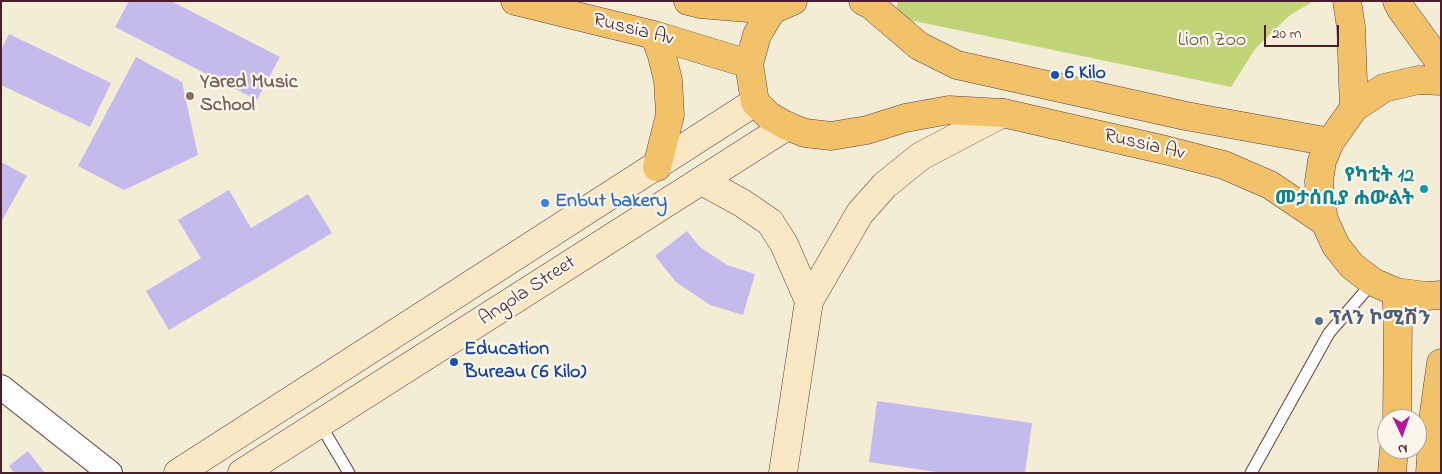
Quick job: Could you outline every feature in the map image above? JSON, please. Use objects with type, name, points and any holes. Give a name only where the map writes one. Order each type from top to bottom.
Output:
[{"type":"main road","name":"Russia Av","points":[[515,1],[654,35],[749,64]]},
{"type":"main road","points":[[688,1],[700,4],[783,5]]},
{"type":"main road","name":"Russia Av","points":[[863,1],[871,5],[919,46],[957,64],[1186,116],[1330,142]]},
{"type":"main road","points":[[1347,1],[1351,27],[1354,108]]},
{"type":"main road","points":[[1397,1],[1441,64]]},
{"type":"main road","points":[[178,473],[657,167],[755,102],[749,64],[757,35],[783,5]]},
{"type":"main road","points":[[654,35],[661,52],[668,80],[670,115],[657,167]]},
{"type":"main road","points":[[1441,81],[1418,80],[1384,88],[1354,108],[1330,142],[1322,161],[1319,181],[1320,202],[1325,222],[1336,246],[1352,266],[1384,287],[1426,296],[1441,295]]},
{"type":"main road","name":"Russia Av","points":[[755,102],[769,116],[787,126],[805,133],[831,136],[867,130],[905,118],[949,110],[1003,113],[1224,165],[1270,185],[1325,222]]},
{"type":"main road","points":[[783,473],[809,301],[860,213],[885,185],[921,156],[1003,113]]},
{"type":"main road","name":"Angola Street","points":[[242,473],[787,126]]},
{"type":"main road","points":[[702,181],[742,203],[770,222],[784,244],[809,301]]},
{"type":"main road","points":[[1384,287],[1398,319],[1397,409]]},
{"type":"main road","points":[[1430,473],[1434,413],[1441,363]]},
{"type":"main road","points":[[1392,473],[1393,459]]},
{"type":"street","points":[[1,387],[110,473]]},
{"type":"lane","points":[[1251,473],[1329,333],[1384,287]]},
{"type":"lane","points":[[320,424],[349,473]]},
{"type":"green space","name":"Lion Zoo","points":[[898,1],[1314,1],[1290,15],[1255,49],[1231,87],[895,17]]},
{"type":"building","points":[[129,1],[171,1],[280,57],[257,100],[115,27]]},
{"type":"building","points":[[9,34],[111,83],[90,127],[1,85],[1,50]]},
{"type":"building","points":[[136,57],[182,82],[198,155],[124,190],[78,166]]},
{"type":"building","points":[[1,162],[27,176],[1,222]]},
{"type":"building","points":[[229,190],[251,228],[308,194],[332,233],[169,330],[146,291],[201,258],[178,220]]},
{"type":"building","points":[[687,231],[700,247],[727,265],[755,274],[743,315],[710,305],[676,282],[655,256]]},
{"type":"building","points":[[877,401],[1032,423],[1025,473],[943,473],[869,462]]},
{"type":"building","points":[[28,451],[45,473],[14,473],[9,466]]},
{"type":"place","name":"6 Kilo","points":[[1055,75]]},
{"type":"place","name":"Yared Music School","points":[[190,96]]},
{"type":"place","name":"የካቲት 12 መታሰቢያ ሐውልት","points":[[1424,189]]},
{"type":"place","name":"Enbut bakery","points":[[545,203]]},
{"type":"place","name":"ፕላን ኮሚሽን","points":[[1319,321]]},
{"type":"place","name":"Education Bureau (6 Kilo)","points":[[454,362]]}]
